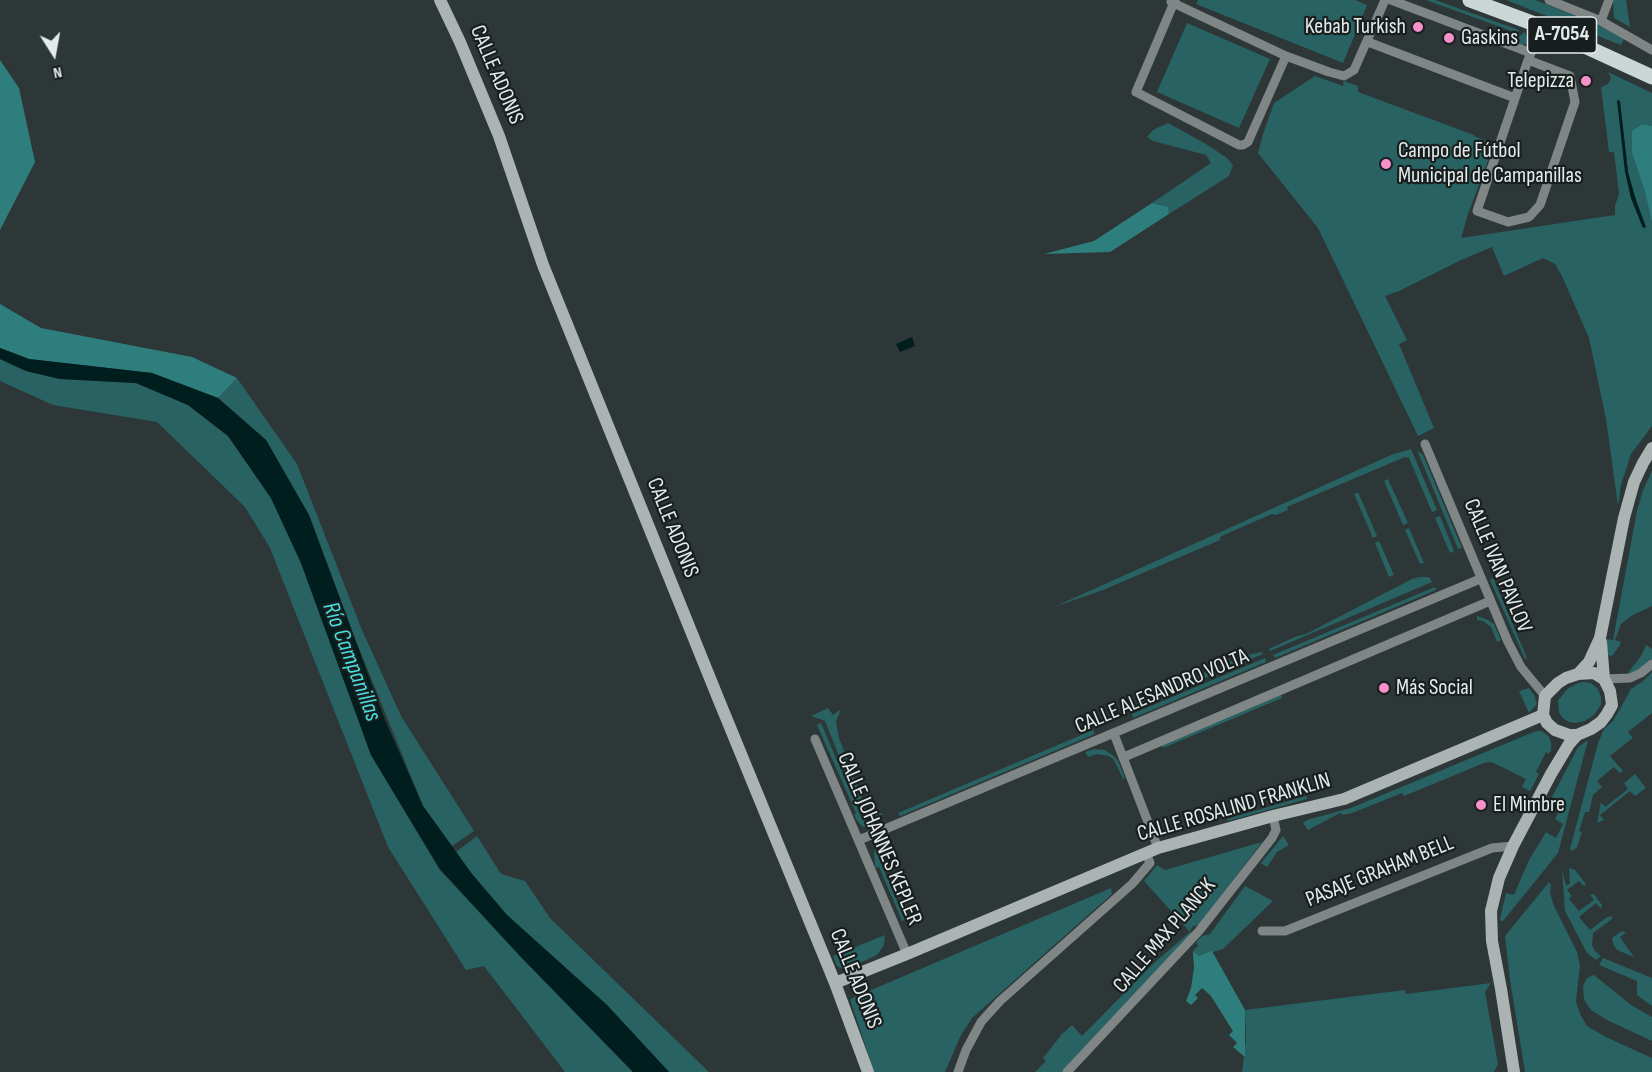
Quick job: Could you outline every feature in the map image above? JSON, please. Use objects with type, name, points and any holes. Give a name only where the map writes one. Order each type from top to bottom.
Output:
[{"type":"main road","name":"A-7054","points":[[1470,0],[1543,27],[1652,77]]},
{"type":"street","name":"CALLE ADONIS","points":[[440,0],[499,136],[543,265],[835,983],[868,1072]]},
{"type":"street","points":[[1286,56],[1248,142],[1243,145],[1136,92],[1173,1],[1286,56],[1329,72],[1344,75],[1354,70],[1385,0]]},
{"type":"street","points":[[1391,0],[1530,56],[1570,76],[1575,102],[1540,205],[1529,217],[1508,222],[1477,211],[1530,56],[1543,27]]},
{"type":"street","points":[[1549,0],[1601,21],[1652,50]]},
{"type":"street","points":[[1601,21],[1609,0]]},
{"type":"street","points":[[1368,42],[1515,99]]},
{"type":"street","name":"CALLE IVAN PAVLOV","points":[[1425,444],[1508,642],[1521,667],[1545,696]]},
{"type":"street","points":[[1578,674],[1589,662],[1600,638],[1624,518],[1634,482],[1652,448]]},
{"type":"street","name":"CALLE ALESANDRO VOLTA","points":[[859,840],[1480,579]]},
{"type":"street","name":"CALLE ALESANDRO VOLTA","points":[[1124,757],[1490,601]]},
{"type":"street","points":[[1600,638],[1604,679],[1610,691],[1612,705],[1601,722],[1591,729],[1577,735],[1555,730],[1547,723],[1544,715],[1545,696],[1558,683],[1578,674],[1594,673],[1604,679],[1629,678],[1641,673],[1652,664]]},
{"type":"street","name":"CALLE ROSALIND FRANKLIN","points":[[835,983],[1152,851],[1360,794],[1544,715]]},
{"type":"street","points":[[1551,774],[1558,744],[1555,730]]},
{"type":"street","points":[[958,1072],[966,1050],[981,1022],[1000,1000],[1132,884],[1150,863],[1152,851],[1124,757],[1114,734]]},
{"type":"street","points":[[1514,1072],[1491,941],[1491,911],[1499,878],[1513,846],[1551,774],[1577,735]]},
{"type":"street","name":"CALLE JOHANNES KEPLER","points":[[815,739],[907,954]]},
{"type":"street","name":"CALLE MAX PLANCK","points":[[1067,1072],[1199,931],[1272,838],[1276,830],[1273,816]]},
{"type":"street","name":"PASAJE GRAHAM BELL","points":[[1262,931],[1285,931],[1492,848],[1513,846]]},
{"type":"shaded area","points":[[1198,0],[1355,0],[1367,5],[1343,63],[1196,4]]},
{"type":"shaded area","points":[[1426,0],[1435,0],[1519,30],[1517,34],[1522,35],[1524,32],[1530,40],[1528,44],[1522,45],[1514,42],[1517,33]]},
{"type":"shaded area","points":[[1506,0],[1535,0],[1595,23],[1624,39],[1621,45]]},
{"type":"shaded area","points":[[1613,0],[1626,0],[1630,27],[1614,18]]},
{"type":"shaded area","points":[[1187,23],[1270,59],[1239,128],[1157,92]]},
{"type":"shaded area","points":[[0,60],[19,88],[35,162],[0,230]]},
{"type":"shaded area","points":[[1608,72],[1652,93],[1652,126],[1642,124],[1632,131],[1632,153],[1652,223],[1652,426],[1631,454],[1621,485],[1618,506],[1606,419],[1589,338],[1555,264],[1543,258],[1504,276],[1492,247],[1385,296],[1407,340],[1399,344],[1434,428],[1418,436],[1318,228],[1258,153],[1274,103],[1315,76],[1343,86],[1344,81],[1358,86],[1358,92],[1492,143],[1490,149],[1492,150],[1461,238],[1615,215],[1619,194],[1614,152],[1609,152],[1601,87],[1608,84],[1611,78]],"holes":[[[1617,100],[1628,172],[1643,228],[1631,198]]]},
{"type":"shaded area","points":[[1168,123],[1206,144],[1227,158],[1233,165],[1229,176],[1169,214],[1168,207],[1152,203],[1211,163],[1206,155],[1153,141],[1147,137],[1153,130]]},
{"type":"shaded area","points":[[1642,124],[1652,126],[1652,223],[1632,153],[1632,131]]},
{"type":"shaded area","points":[[1152,203],[1168,207],[1169,214],[1110,252],[1044,254],[1094,241]]},
{"type":"shaded area","points":[[0,304],[41,328],[192,357],[237,378],[218,398],[152,373],[29,359],[0,348]]},
{"type":"shaded area","points":[[0,359],[26,371],[60,379],[136,383],[188,405],[228,436],[271,498],[301,563],[371,755],[439,869],[633,1072],[565,1072],[484,966],[466,970],[388,847],[270,548],[245,507],[157,422],[53,405],[0,381]]},
{"type":"shaded area","points":[[237,378],[297,464],[362,630],[401,716],[474,831],[452,846],[423,806],[356,641],[309,515],[266,440],[218,398]]},
{"type":"shaded area","points":[[1411,449],[1437,510],[1432,512],[1409,458],[1405,457],[1287,507],[1288,510],[1276,515],[1272,514],[1220,537],[1220,540],[1103,590],[1054,607],[1391,455]]},
{"type":"shaded area","points":[[1417,450],[1423,455],[1462,548],[1458,549]]},
{"type":"shaded area","points":[[1652,471],[1652,606],[1631,616],[1621,624],[1615,640],[1621,642],[1612,656],[1606,652],[1607,639],[1613,640],[1637,511]]},
{"type":"shaded area","points":[[1388,479],[1408,523],[1403,525],[1384,481]]},
{"type":"shaded area","points":[[1358,492],[1377,536],[1373,538],[1354,494]]},
{"type":"shaded area","points":[[1440,516],[1454,551],[1450,553],[1435,518]]},
{"type":"shaded area","points":[[1409,528],[1424,563],[1420,564],[1405,530]]},
{"type":"shaded area","points":[[1379,541],[1394,575],[1389,577],[1375,543]]},
{"type":"shaded area","points":[[1420,577],[1429,577],[1432,582],[1270,651],[1269,649],[1306,634]]},
{"type":"shaded area","points":[[1493,578],[1527,658],[1525,659],[1490,580]]},
{"type":"shaded area","points":[[1435,587],[1436,590],[1275,658],[1273,655]]},
{"type":"shaded area","points":[[1477,616],[1494,624],[1501,640],[1497,642],[1491,627],[1477,620]]},
{"type":"shaded area","points":[[1646,645],[1652,649],[1652,659],[1642,668],[1627,674],[1641,656]]},
{"type":"shaded area","points":[[1262,652],[1263,654],[1198,681],[1195,677],[1243,656]]},
{"type":"shaded area","points":[[1265,658],[1266,662],[1133,718],[1132,714]]},
{"type":"shaded area","points":[[1652,672],[1652,713],[1628,732],[1633,738],[1610,756],[1623,771],[1620,773],[1614,767],[1597,781],[1602,787],[1593,795],[1589,812],[1585,812],[1577,847],[1572,851],[1570,849],[1598,743],[1604,729],[1613,721],[1631,689]]},
{"type":"shaded area","points":[[1179,681],[1180,688],[1169,693],[1166,688],[1156,693],[1158,698],[1130,710],[1141,699],[1161,689],[1164,685]]},
{"type":"shaded area","points":[[1583,682],[1591,683],[1598,689],[1601,705],[1594,715],[1585,721],[1569,722],[1559,713],[1558,701],[1567,689]]},
{"type":"shaded area","points":[[1529,688],[1537,704],[1529,713],[1519,691]]},
{"type":"shaded area","points":[[1281,695],[1282,698],[1163,748],[1162,745]]},
{"type":"shaded area","points":[[828,708],[833,715],[841,709],[836,722],[839,738],[866,809],[884,814],[871,818],[865,816],[861,811],[825,721],[811,716]]},
{"type":"shaded area","points":[[821,723],[862,819],[873,823],[878,821],[881,826],[863,827],[858,822],[817,725]]},
{"type":"shaded area","points":[[1093,730],[1095,734],[900,816],[898,813]]},
{"type":"shaded area","points":[[1536,731],[1542,731],[1549,737],[1551,750],[1549,754],[1546,752],[1536,772],[1539,774],[1530,791],[1522,787],[1526,779],[1491,762],[1404,796],[1402,793],[1352,813],[1343,815],[1340,813],[1308,830],[1303,823],[1351,808]]},
{"type":"shaded area","points":[[1588,740],[1558,853],[1501,921],[1506,893],[1514,895],[1529,860],[1546,832],[1556,838],[1563,824],[1555,819],[1562,805],[1551,799],[1578,747]]},
{"type":"shaded area","points":[[1094,749],[1105,750],[1115,757],[1125,778],[1123,779],[1114,760],[1109,756],[1097,754],[1088,757],[1085,752]]},
{"type":"shaded area","points":[[1635,774],[1646,788],[1635,796],[1630,791],[1600,815],[1604,820],[1597,823],[1601,802],[1605,807],[1628,789],[1624,783]]},
{"type":"shaded area","points":[[1306,796],[1307,799],[1228,821],[1227,819]]},
{"type":"shaded area","points":[[477,836],[501,874],[525,881],[550,918],[709,1072],[669,1072],[607,1005],[507,915],[456,852]]},
{"type":"shaded area","points":[[1283,836],[1289,845],[1277,852],[1267,867],[1261,863]]},
{"type":"shaded area","points":[[885,837],[887,841],[881,849],[880,861],[905,920],[902,921],[879,867],[876,868],[875,865],[876,847]]},
{"type":"shaded area","points":[[1262,842],[1199,925],[1193,926],[1190,931],[1192,934],[1064,1072],[1035,1072],[1046,1061],[1043,1058],[1062,1034],[1072,1025],[1082,1036],[1154,963],[1190,932],[1144,881],[1157,865],[1165,870]]},
{"type":"shaded area","points":[[1569,868],[1575,870],[1586,884],[1584,886],[1579,881],[1567,890],[1572,896],[1569,899],[1579,911],[1594,900],[1590,895],[1594,894],[1602,905],[1601,909],[1596,903],[1579,917],[1590,930],[1607,917],[1612,916],[1612,919],[1593,933],[1592,945],[1601,956],[1596,960],[1587,953],[1565,911],[1562,870],[1566,885],[1570,884]]},
{"type":"shaded area","points":[[1549,882],[1554,906],[1577,952],[1580,966],[1576,1001],[1580,1014],[1587,1026],[1652,1058],[1652,1072],[1525,1072],[1505,936]]},
{"type":"shaded area","points":[[1245,886],[1273,901],[1223,949],[1199,956],[1193,951],[1198,946],[1196,942],[1202,936],[1210,934]]},
{"type":"shaded area","points":[[1111,888],[1112,894],[972,1018],[961,1035],[945,1072],[874,1072],[850,999]]},
{"type":"shaded area","points":[[1622,931],[1626,933],[1620,937],[1634,957],[1617,950],[1613,944],[1612,938]]},
{"type":"shaded area","points":[[885,935],[884,945],[877,955],[853,966],[854,969],[845,970],[837,966],[833,956]]},
{"type":"shaded area","points":[[1193,951],[1199,956],[1212,951],[1245,1010],[1245,1057],[1233,1047],[1237,1043],[1229,1035],[1233,1031],[1211,996],[1202,988],[1195,995],[1198,998],[1191,1005],[1186,1001],[1194,968]]},
{"type":"shaded area","points":[[1603,958],[1652,978],[1652,1006],[1637,995],[1637,981],[1599,965]]},
{"type":"shaded area","points":[[1594,975],[1631,1005],[1652,1017],[1652,1041],[1591,1010],[1584,1000],[1583,986],[1587,978]]},
{"type":"shaded area","points":[[1491,983],[1485,992],[1498,1064],[1494,1072],[1242,1072],[1246,1039],[1245,1010],[1405,990],[1406,994]]},
{"type":"water","points":[[1617,100],[1620,101],[1628,172],[1646,227],[1643,228],[1631,198],[1625,172]]},
{"type":"water","points":[[912,337],[915,346],[900,352],[896,344]]},
{"type":"water","name":"Río Campanillas","points":[[0,348],[29,359],[152,373],[218,398],[266,440],[309,515],[385,720],[423,806],[472,874],[507,915],[607,1005],[669,1072],[633,1072],[519,955],[440,869],[371,755],[301,563],[271,498],[228,436],[188,405],[136,383],[60,379],[26,371],[0,359]]},
{"type":"place","name":"Kebab Turkish","points":[[1418,27]]},
{"type":"place","name":"Gaskins","points":[[1449,38]]},
{"type":"place","name":"Telepizza","points":[[1586,81]]},
{"type":"place","name":"Campo de Fútbol Municipal de Campanillas","points":[[1386,164]]},
{"type":"place","name":"Más Social","points":[[1384,688]]},
{"type":"place","name":"El Mimbre","points":[[1481,805]]}]
